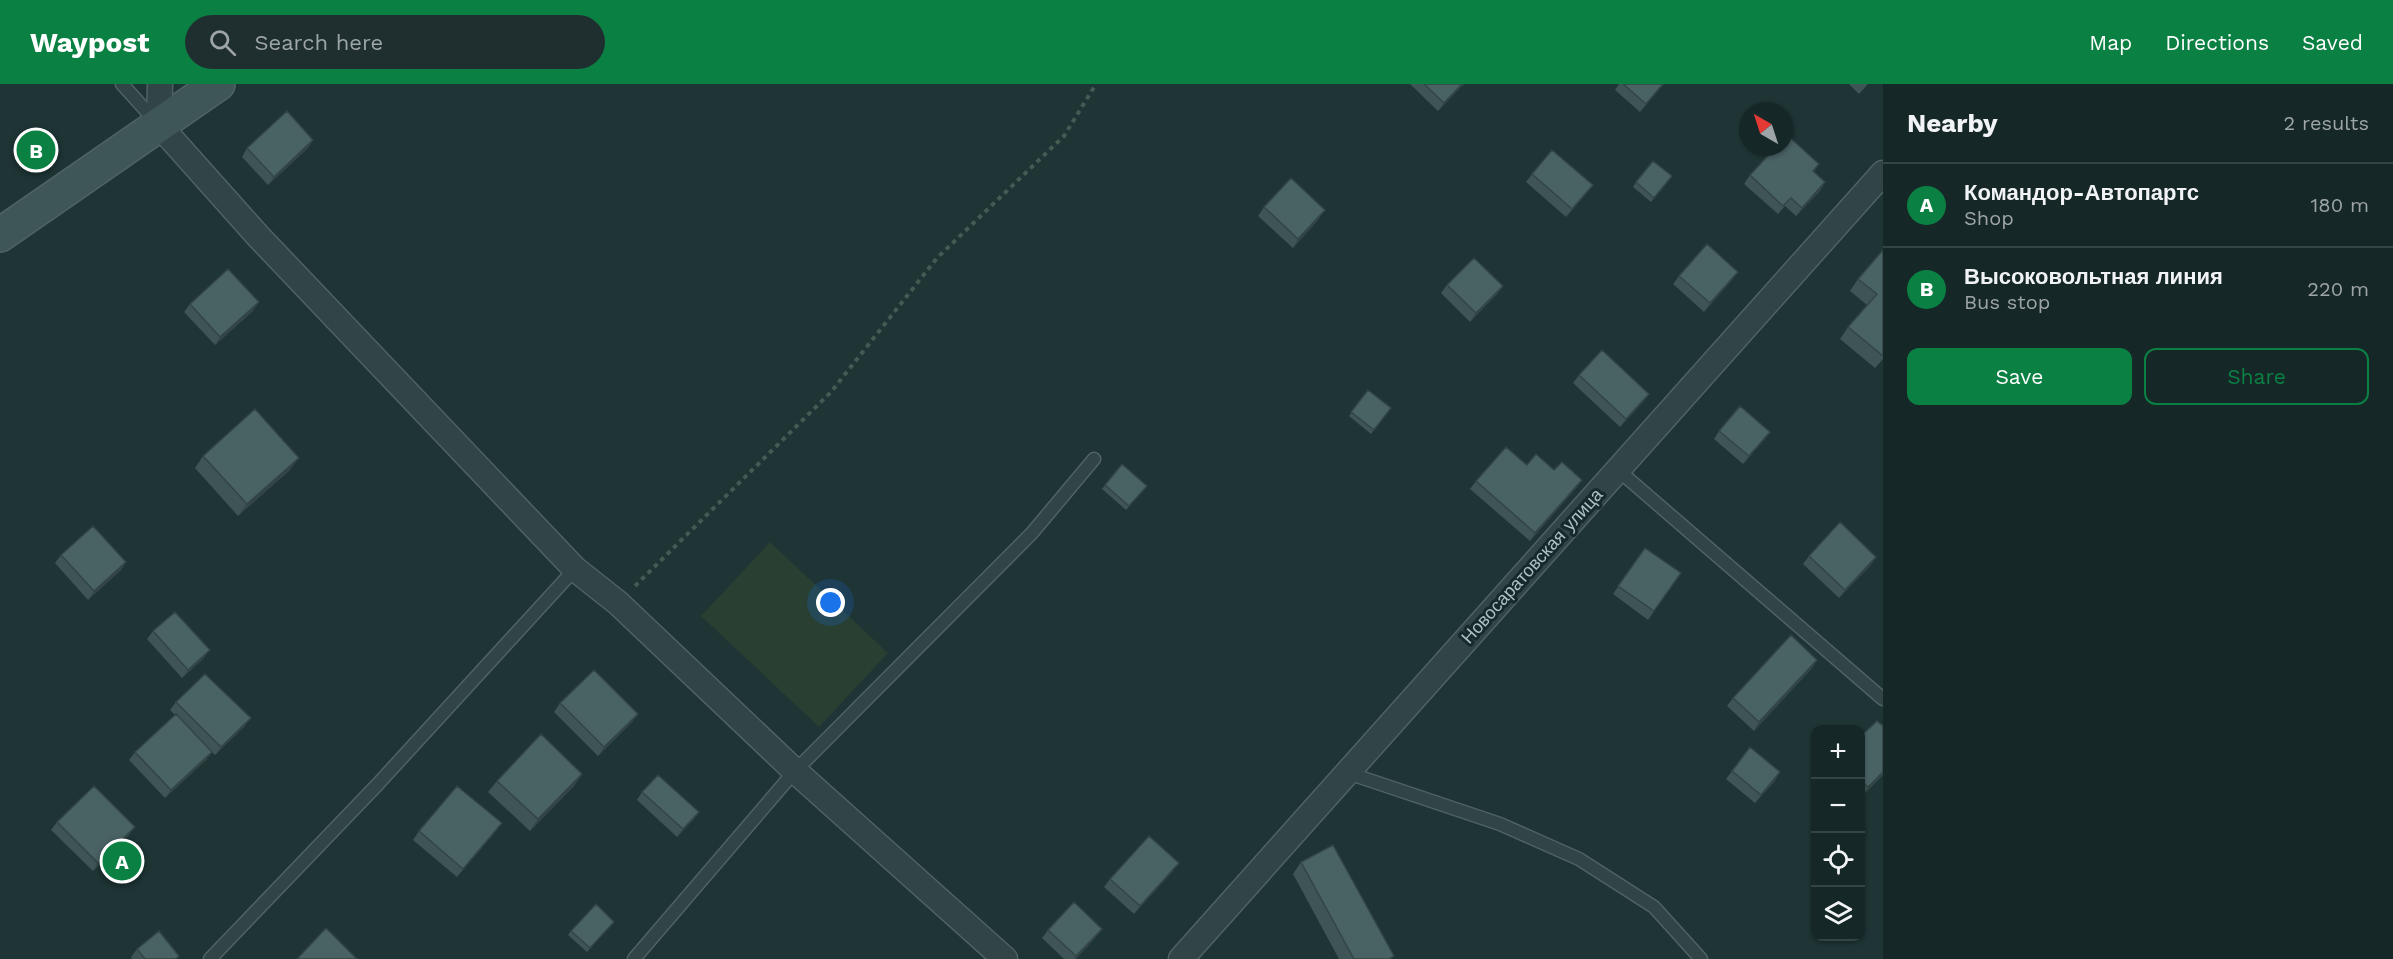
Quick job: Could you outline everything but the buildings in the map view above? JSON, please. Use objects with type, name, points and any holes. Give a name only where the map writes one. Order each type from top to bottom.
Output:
[{"type":"main road","points":[[0,236],[218,84]]},
{"type":"street","points":[[160,84],[159,125],[258,236],[575,568],[618,603],[795,771],[1005,959]]},
{"type":"street","name":"Новосаратовская улица","points":[[1181,959],[1883,173]]},
{"type":"lane","points":[[122,84],[159,125]]},
{"type":"lane","points":[[634,959],[795,771],[1032,533],[1094,459]]},
{"type":"lane","points":[[1618,470],[1883,699]]},
{"type":"lane","points":[[210,959],[377,785],[575,568]]},
{"type":"lane","points":[[1346,772],[1500,824],[1579,859],[1654,907],[1701,959]]},
{"type":"path","points":[[618,603],[831,392],[937,258],[1064,136],[1096,84]]},
{"type":"green space","points":[[770,542],[888,653],[819,727],[701,616]]},
{"type":"place","name":"Высоковольтная линия","points":[[36,150]]},
{"type":"place","name":"Командор-Автопартс","points":[[122,861]]}]
